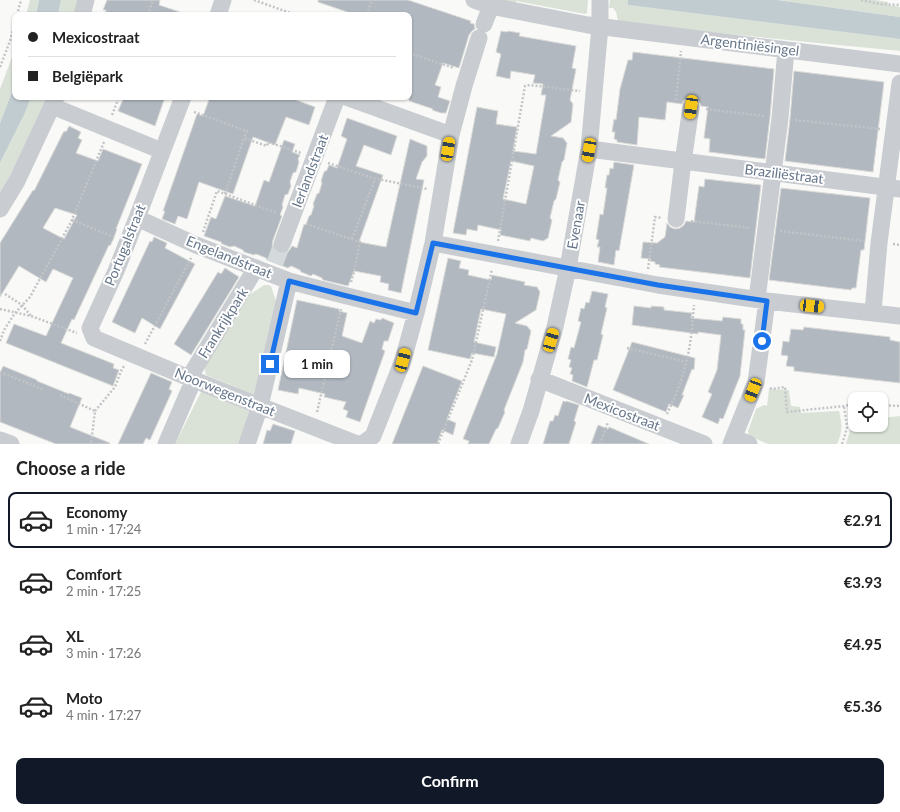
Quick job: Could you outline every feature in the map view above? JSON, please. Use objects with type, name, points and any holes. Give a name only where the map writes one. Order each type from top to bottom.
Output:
[{"type":"street","points":[[83,12],[86,0]]},
{"type":"street","points":[[219,12],[224,0]]},
{"type":"street","name":"Argentiniësingel","points":[[474,0],[491,6],[588,25],[900,64]]},
{"type":"street","name":"Evenaar","points":[[519,444],[531,411],[555,327],[568,268],[589,150],[600,26],[600,0]]},
{"type":"street","points":[[362,444],[373,436],[403,360],[433,243],[451,135],[468,72],[481,31],[491,6]]},
{"type":"street","points":[[738,442],[756,382],[773,173],[786,50]]},
{"type":"street","points":[[873,312],[879,243],[893,188],[893,131],[900,82]]},
{"type":"street","name":"Ierlandstraat","points":[[282,244],[336,100]]},
{"type":"street","points":[[354,100],[451,135]]},
{"type":"street","points":[[0,209],[18,181],[54,102],[109,129],[162,151]]},
{"type":"street","name":"Portugalstraat","points":[[94,338],[90,328],[116,271],[181,102]]},
{"type":"street","points":[[676,219],[691,107]]},
{"type":"street","name":"Braziliëstraat","points":[[589,150],[893,188]]},
{"type":"street","name":"Engelandstraat","points":[[137,218],[198,245],[267,268],[289,281],[416,313]]},
{"type":"street","points":[[433,243],[696,291],[900,316]]},
{"type":"street","name":"Frankrijkpark","points":[[166,444],[192,379],[267,268]]},
{"type":"street","points":[[247,444],[260,406],[289,281]]},
{"type":"street","name":"Noorwegenstraat","points":[[94,338],[192,379],[357,444]]},
{"type":"street","name":"Mexicostraat","points":[[539,380],[704,444]]},
{"type":"street","points":[[0,440],[10,444]]},
{"type":"path","points":[[18,12],[21,0]]},
{"type":"path","points":[[149,12],[154,0]]},
{"type":"path","points":[[254,0],[288,12]]},
{"type":"path","points":[[861,0],[880,4],[900,5]]},
{"type":"path","points":[[368,12],[371,2]]},
{"type":"path","points":[[0,67],[12,33]]},
{"type":"path","points":[[682,36],[676,105],[893,131]]},
{"type":"path","points":[[412,54],[468,72]]},
{"type":"path","points":[[181,102],[247,131],[244,138]]},
{"type":"path","points":[[0,341],[4,330],[15,313],[30,297],[72,220],[109,129]]},
{"type":"path","points":[[352,239],[375,179]]},
{"type":"path","points":[[72,220],[127,243]]},
{"type":"path","points":[[91,444],[95,411],[115,387],[121,371],[135,355],[198,245]]},
{"type":"path","points":[[661,427],[678,389],[686,362],[696,291]]},
{"type":"path","points":[[5,294],[22,306],[31,316]]},
{"type":"path","points":[[0,309],[31,316],[71,331]]},
{"type":"path","points":[[627,348],[686,362]]},
{"type":"path","points":[[0,372],[42,389]]},
{"type":"path","points":[[756,382],[772,389],[785,387],[787,412],[848,405]]},
{"type":"path","points":[[60,395],[95,411]]},
{"type":"path","points":[[888,405],[900,406]]},
{"type":"path","points":[[842,444],[847,427],[844,406]]},
{"type":"path","points":[[600,444],[613,408]]},
{"type":"shaded area","points":[[30,0],[39,0],[37,12],[27,12]]},
{"type":"shaded area","points":[[39,0],[61,0],[59,12],[37,12]]},
{"type":"shaded area","points":[[61,0],[80,0],[77,12],[59,12]]},
{"type":"shaded area","points":[[489,0],[588,0],[587,13],[585,14],[516,1],[514,6]]},
{"type":"shaded area","points":[[610,0],[628,0],[628,5],[900,39],[900,51],[687,30],[618,21],[616,12],[613,8],[609,8]]},
{"type":"shaded area","points":[[628,0],[777,0],[900,17],[900,39],[628,5]]},
{"type":"shaded area","points":[[777,0],[876,0],[888,2],[888,5],[900,7],[900,17]]},
{"type":"shaded area","points":[[12,57],[12,92],[0,123],[0,89]]},
{"type":"shaded area","points":[[12,92],[12,100],[30,100],[0,163],[0,123]]},
{"type":"shaded area","points":[[30,100],[48,100],[0,197],[0,163]]},
{"type":"shaded area","points":[[264,285],[271,286],[277,304],[255,395],[206,375],[204,365],[249,295]]},
{"type":"shaded area","points":[[769,389],[789,390],[791,406],[800,407],[801,413],[839,411],[841,428],[837,444],[768,444],[749,436],[748,431],[756,409],[764,405],[767,406]]},
{"type":"shaded area","points":[[202,390],[250,409],[239,444],[175,444]]},
{"type":"shaded area","points":[[900,416],[900,444],[846,444],[850,432],[888,432],[888,417]]},
{"type":"building","points":[[107,0],[160,0],[159,5],[180,12],[106,12],[106,10],[103,10]]},
{"type":"building","points":[[318,0],[408,0],[471,21],[470,23],[474,24],[475,29],[469,35],[459,68],[443,63],[435,85],[441,87],[438,97],[450,101],[446,113],[441,113],[409,101],[412,100],[412,12],[347,12],[318,2]]},
{"type":"building","points":[[501,31],[520,33],[519,36],[576,46],[572,68],[576,69],[570,100],[573,104],[571,122],[551,136],[563,138],[567,143],[558,180],[560,182],[550,218],[552,220],[548,238],[543,241],[531,238],[530,241],[500,235],[501,230],[478,225],[477,231],[467,229],[466,235],[453,233],[477,107],[498,111],[496,124],[517,127],[513,151],[536,154],[546,95],[541,95],[543,84],[533,83],[535,75],[511,71],[510,79],[496,76],[501,54],[496,52]],"holes":[[[511,161],[534,166],[526,204],[503,199]]]},
{"type":"building","points":[[633,52],[774,69],[765,159],[709,152],[710,139],[704,138],[708,107],[701,106],[697,99],[692,97],[687,98],[682,104],[667,102],[665,120],[639,117],[637,145],[617,142],[617,140],[614,139],[615,132],[612,132],[614,119],[616,120],[620,89],[628,60],[632,60]]},
{"type":"building","points":[[794,71],[884,82],[873,172],[785,161]]},
{"type":"building","points":[[123,100],[164,100],[155,126],[118,111]]},
{"type":"building","points":[[209,100],[296,100],[315,107],[309,125],[286,117],[275,145],[253,137],[233,194],[199,182],[187,219],[178,216],[175,224],[162,219],[165,211],[163,211],[197,114],[203,116]]},
{"type":"building","points":[[347,118],[397,136],[391,155],[364,145],[356,166],[383,175],[359,242],[386,247],[410,139],[427,146],[427,156],[422,162],[416,179],[424,180],[401,293],[388,290],[389,284],[380,282],[381,276],[354,271],[348,286],[323,280],[322,278],[313,274],[311,276],[291,266],[288,268],[256,254],[254,255],[244,252],[243,250],[234,246],[230,247],[204,236],[211,217],[216,219],[225,196],[255,206],[264,180],[269,182],[284,140],[295,144],[292,152],[300,155],[296,172],[293,173],[290,182],[291,186],[288,194],[285,195],[280,215],[282,216],[272,245],[274,250],[283,254],[288,252],[292,246],[297,248],[304,224],[306,225],[309,216],[311,215],[314,206],[313,204],[317,194],[319,193],[324,172],[327,170],[329,165],[337,168],[347,139],[341,136]]},
{"type":"building","points":[[69,126],[81,132],[78,138],[82,140],[76,153],[98,161],[103,149],[142,164],[113,240],[110,246],[109,245],[74,320],[72,319],[61,343],[114,364],[113,368],[119,370],[113,386],[6,343],[14,324],[46,336],[73,278],[53,269],[46,282],[19,266],[0,297],[0,243],[33,190],[34,191],[64,131],[66,132]],"holes":[[[55,208],[77,215],[64,239],[43,228]]]},
{"type":"building","points":[[614,162],[634,165],[619,251],[616,250],[614,265],[598,262],[600,247],[597,247],[599,240],[596,239],[600,214],[603,215],[607,188],[605,188],[607,175],[609,175],[610,168],[613,169]]},
{"type":"building","points":[[705,179],[761,185],[750,278],[659,267],[660,265],[650,261],[651,259],[641,258],[643,242],[657,243],[665,237],[667,223],[670,227],[675,229],[680,228],[686,221],[694,222],[699,186],[704,187]]},
{"type":"building","points":[[781,188],[870,198],[864,250],[861,250],[856,288],[852,288],[851,290],[769,280]]},
{"type":"building","points":[[154,237],[167,243],[165,248],[195,264],[160,329],[142,318],[135,333],[112,322],[150,241],[152,242]]},
{"type":"building","points":[[448,258],[461,261],[459,268],[469,270],[468,275],[491,280],[492,275],[525,282],[524,285],[537,287],[540,292],[536,310],[515,323],[527,326],[531,331],[523,362],[504,410],[505,412],[489,444],[468,444],[469,441],[463,439],[497,354],[506,314],[481,309],[474,342],[496,347],[494,357],[472,353],[470,359],[428,350]]},
{"type":"building","points":[[225,268],[239,277],[191,355],[174,344],[218,272],[221,274]]},
{"type":"building","points":[[592,291],[608,294],[605,307],[607,308],[601,334],[603,335],[597,360],[594,360],[587,387],[572,381],[573,375],[570,374],[572,368],[569,367],[571,360],[568,359],[571,347],[574,348],[581,322],[578,321],[581,308],[584,309],[586,302],[589,303]]},
{"type":"building","points":[[297,300],[339,309],[339,311],[347,313],[342,336],[362,343],[370,321],[374,323],[376,319],[381,320],[382,318],[394,323],[388,341],[384,341],[382,349],[385,351],[360,422],[346,417],[348,411],[343,409],[346,402],[324,397],[325,394],[299,388],[298,394],[278,390]]},
{"type":"building","points":[[634,306],[651,308],[651,306],[664,307],[664,310],[692,313],[691,318],[722,321],[723,317],[741,319],[743,330],[745,330],[740,376],[723,419],[720,418],[718,424],[702,417],[712,394],[708,392],[717,370],[721,335],[698,332],[698,334],[632,325]]},
{"type":"building","points":[[804,327],[890,337],[890,340],[900,342],[900,383],[794,371],[794,367],[786,366],[788,356],[781,355],[783,341],[789,342],[791,329],[803,330]]},
{"type":"building","points":[[632,342],[695,358],[694,370],[692,369],[682,395],[684,395],[678,408],[669,404],[666,412],[613,390]]},
{"type":"building","points":[[3,366],[82,398],[70,427],[110,443],[56,444],[0,422],[0,373]]},
{"type":"building","points":[[423,366],[462,381],[447,419],[456,423],[453,435],[442,430],[437,444],[392,444]]},
{"type":"building","points":[[151,373],[172,382],[169,389],[172,391],[150,440],[146,438],[143,444],[118,444]]},
{"type":"building","points":[[563,401],[579,405],[574,421],[576,422],[569,444],[543,444],[550,421],[553,421],[555,415],[558,416]]},
{"type":"building","points":[[273,424],[295,431],[291,444],[263,444],[267,430],[270,431]]},
{"type":"building","points":[[598,425],[608,429],[609,427],[649,444],[591,444]]},
{"type":"tunnel","points":[[275,263],[282,244]]},
{"type":"route","points":[[270,364],[289,281],[416,313],[433,243],[658,285],[767,301],[762,341]]}]
